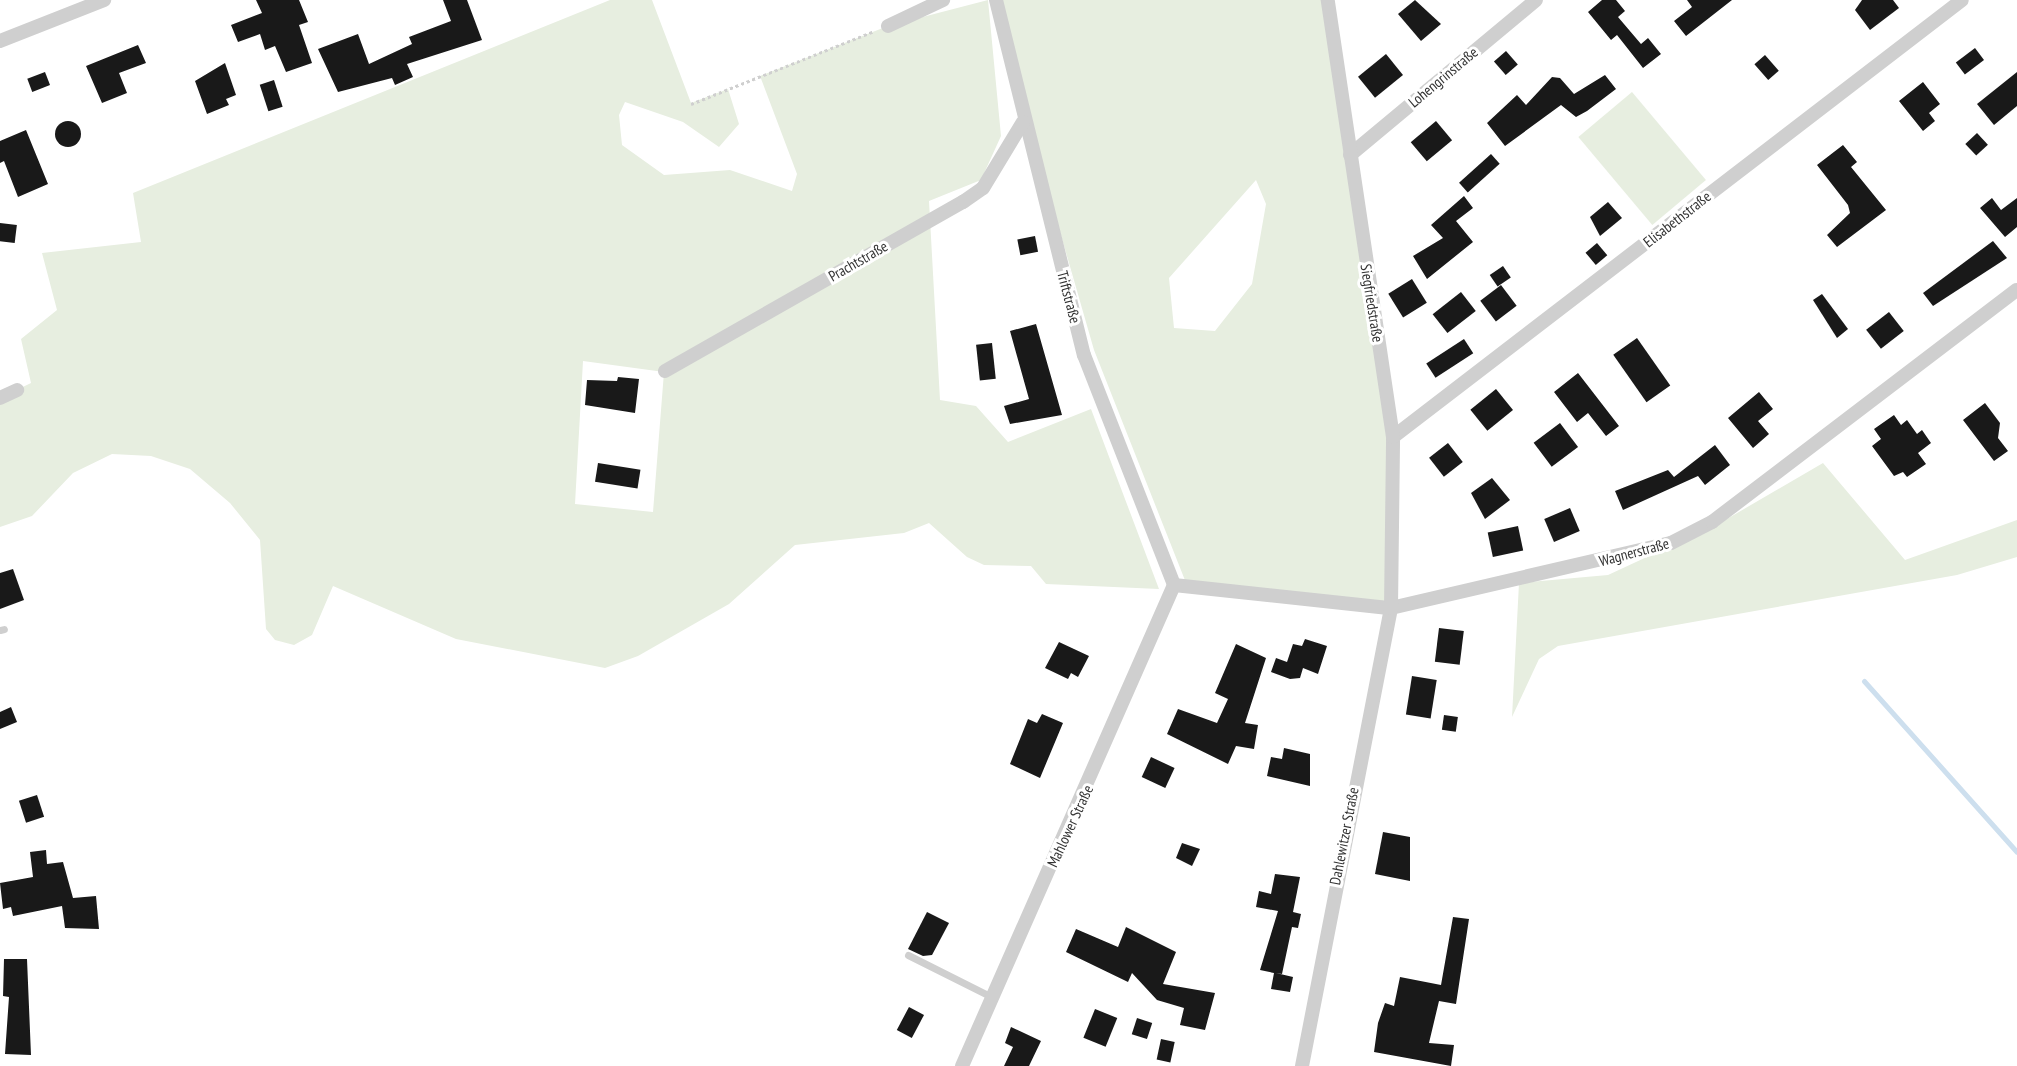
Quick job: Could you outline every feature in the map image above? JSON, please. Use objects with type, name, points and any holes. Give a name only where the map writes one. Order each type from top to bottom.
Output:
[{"type":"street","points":[[0,41],[104,0]]},
{"type":"street","points":[[888,26],[942,0]]},
{"type":"street","name":"Triftstraße","points":[[996,0],[1023,122],[1084,355],[1174,585]]},
{"type":"street","name":"Siegfriedstraße","points":[[1328,0],[1393,437],[1391,608]]},
{"type":"street","name":"Lohengrinstraße","points":[[1350,155],[1536,0]]},
{"type":"street","name":"Elisabethstraße","points":[[1393,437],[1962,0]]},
{"type":"street","name":"Prachtstraße","points":[[665,371],[963,202],[983,188],[1023,122]]},
{"type":"street","name":"Wagnerstraße","points":[[1174,585],[1391,608],[1681,538],[1712,522],[2017,290]]},
{"type":"street","points":[[0,398],[17,390]]},
{"type":"street","name":"Mahlower Straße","points":[[962,1066],[1174,585]]},
{"type":"street","name":"Dahlewitzer Straße","points":[[1302,1066],[1391,608]]},
{"type":"lane","points":[[908,955],[992,997]]},
{"type":"path","points":[[691,104],[888,26]]},
{"type":"shaded area","points":[[610,0],[652,0],[691,103],[728,89],[739,124],[719,147],[683,122],[625,102],[619,115],[622,145],[664,175],[730,170],[792,191],[797,174],[760,76],[888,26],[988,0],[1001,136],[981,180],[929,201],[940,400],[976,406],[1008,442],[1091,409],[1159,589],[1046,584],[1031,566],[984,565],[967,557],[929,523],[904,533],[795,545],[729,604],[638,656],[605,668],[456,639],[333,586],[312,635],[294,645],[275,640],[266,629],[260,540],[230,503],[190,469],[151,456],[112,454],[73,473],[32,516],[0,527],[0,398],[31,383],[21,339],[57,310],[42,253],[141,242],[133,193]],"holes":[[[583,361],[664,372],[653,512],[575,504]]]},
{"type":"shaded area","points":[[1002,0],[1328,0],[1393,437],[1391,608],[1190,593],[1094,350],[1029,124]],"holes":[[[1256,180],[1266,204],[1252,284],[1215,331],[1174,328],[1169,278]]]},
{"type":"shaded area","points":[[1632,92],[1706,180],[1652,225],[1578,137]]},
{"type":"shaded area","points":[[1823,463],[1905,560],[2017,520],[2017,557],[1957,575],[1558,646],[1539,659],[1512,717],[1519,583],[1608,575],[1720,523]]},
{"type":"building","points":[[256,0],[299,0],[308,22],[299,25],[312,63],[286,72],[275,46],[265,50],[260,34],[238,42],[231,25],[262,13]]},
{"type":"building","points":[[443,0],[467,0],[482,40],[407,64],[413,77],[395,85],[392,78],[338,92],[318,49],[358,34],[369,64],[412,44],[409,37],[451,21]]},
{"type":"building","points":[[1415,0],[1441,24],[1421,41],[1398,14]]},
{"type":"building","points":[[1602,0],[1616,0],[1625,11],[1618,17],[1641,44],[1648,38],[1661,54],[1643,68],[1617,35],[1611,40],[1588,12]]},
{"type":"building","points":[[1687,0],[1732,0],[1686,36],[1674,21],[1692,7]]},
{"type":"building","points":[[1862,0],[1893,0],[1899,8],[1870,30],[1855,10]]},
{"type":"building","points":[[138,45],[146,63],[119,73],[127,93],[102,103],[86,66]]},
{"type":"building","points":[[1975,48],[1984,60],[1965,74],[1956,62]]},
{"type":"building","points":[[1506,51],[1518,65],[1506,75],[1494,61]]},
{"type":"building","points":[[1386,54],[1403,75],[1375,98],[1358,77]]},
{"type":"building","points":[[1765,55],[1779,71],[1768,80],[1754,64]]},
{"type":"building","points":[[225,63],[236,95],[226,99],[229,105],[207,114],[195,81]]},
{"type":"building","points":[[45,72],[50,85],[32,92],[27,79]]},
{"type":"building","points":[[2017,72],[2017,106],[1994,125],[1977,104]]},
{"type":"building","points":[[1605,75],[1616,89],[1587,111],[1576,117],[1561,105],[1505,146],[1487,123],[1517,95],[1526,105],[1552,77],[1560,78],[1574,94]]},
{"type":"building","points":[[274,80],[283,107],[268,111],[260,85]]},
{"type":"building","points":[[1923,82],[1940,104],[1929,113],[1935,121],[1923,131],[1899,101]]},
{"type":"building","points":[[68,121],[77,125],[81,134],[77,143],[68,147],[59,143],[55,134],[59,125]]},
{"type":"building","points":[[1436,121],[1452,140],[1427,161],[1411,142]]},
{"type":"building","points":[[26,130],[48,184],[18,197],[4,161],[0,163],[0,141]]},
{"type":"building","points":[[1977,133],[1988,145],[1976,156],[1965,144]]},
{"type":"building","points":[[1843,145],[1857,162],[1851,167],[1886,210],[1837,247],[1827,235],[1850,213],[1848,205],[1817,165]]},
{"type":"building","points":[[1491,154],[1500,164],[1468,192],[1459,183]]},
{"type":"building","points":[[1464,196],[1473,208],[1456,221],[1473,242],[1427,279],[1413,256],[1443,238],[1431,225]]},
{"type":"building","points":[[1992,198],[2001,210],[2017,198],[2017,227],[2005,237],[1980,208]]},
{"type":"building","points":[[1608,202],[1622,218],[1600,236],[1590,217]]},
{"type":"building","points":[[0,223],[17,225],[15,243],[0,241]]},
{"type":"building","points":[[1035,236],[1038,252],[1020,255],[1017,239]]},
{"type":"building","points":[[1993,241],[2007,258],[1933,306],[1923,293]]},
{"type":"building","points":[[1597,243],[1607,255],[1596,265],[1586,253]]},
{"type":"building","points":[[1503,266],[1511,278],[1498,287],[1490,275]]},
{"type":"building","points":[[1412,279],[1427,303],[1403,318],[1388,294]]},
{"type":"building","points":[[1501,285],[1517,306],[1496,321],[1480,301]]},
{"type":"building","points":[[1461,292],[1476,311],[1447,333],[1433,314]]},
{"type":"building","points":[[1822,294],[1848,329],[1837,338],[1813,300]]},
{"type":"building","points":[[1889,312],[1904,331],[1881,349],[1866,330]]},
{"type":"building","points":[[1036,324],[1062,415],[1010,424],[1004,406],[1029,399],[1010,331]]},
{"type":"building","points":[[1637,338],[1670,386],[1647,402],[1613,355]]},
{"type":"building","points":[[1464,339],[1473,353],[1436,378],[1426,364]]},
{"type":"building","points":[[992,343],[996,379],[980,380],[976,345]]},
{"type":"building","points":[[1578,373],[1619,426],[1606,436],[1588,413],[1577,422],[1554,392]]},
{"type":"building","points":[[618,377],[639,379],[635,413],[585,405],[587,380],[617,381]]},
{"type":"building","points":[[1496,389],[1513,410],[1487,431],[1470,410]]},
{"type":"building","points":[[1759,392],[1773,409],[1758,421],[1769,434],[1753,448],[1728,418]]},
{"type":"building","points":[[1985,403],[2000,423],[1998,438],[2008,451],[1994,461],[1963,420]]},
{"type":"building","points":[[1894,415],[1901,425],[1907,420],[1917,434],[1922,430],[1931,443],[1918,453],[1926,464],[1907,477],[1903,472],[1894,476],[1872,446],[1881,439],[1874,429]]},
{"type":"building","points":[[1560,423],[1578,447],[1552,467],[1534,443]]},
{"type":"building","points":[[1448,443],[1463,462],[1444,477],[1429,458]]},
{"type":"building","points":[[1715,445],[1730,465],[1705,485],[1698,476],[1623,510],[1615,491],[1668,470],[1674,477]]},
{"type":"building","points":[[598,463],[640,470],[637,488],[595,482]]},
{"type":"building","points":[[1492,478],[1510,500],[1485,519],[1471,493]]},
{"type":"building","points":[[1570,508],[1580,531],[1554,542],[1544,519]]},
{"type":"building","points":[[1518,526],[1523,550],[1493,557],[1488,532]]},
{"type":"building","points":[[13,569],[24,600],[0,609],[0,573]]},
{"type":"building","points":[[1439,628],[1464,631],[1460,665],[1435,662]]},
{"type":"building","points":[[1305,639],[1327,646],[1318,674],[1303,668],[1300,678],[1290,679],[1271,672],[1276,658],[1287,662],[1293,644],[1302,646]]},
{"type":"building","points":[[1059,642],[1089,656],[1078,677],[1071,673],[1068,679],[1045,668]]},
{"type":"building","points":[[1236,644],[1266,658],[1245,723],[1258,725],[1254,749],[1236,746],[1228,764],[1167,734],[1178,709],[1217,723],[1228,699],[1215,693]]},
{"type":"building","points":[[1412,676],[1437,680],[1431,718],[1406,715]]},
{"type":"building","points":[[11,707],[17,722],[0,729],[0,712]]},
{"type":"building","points":[[1042,714],[1063,723],[1040,778],[1010,764],[1028,719],[1037,723]]},
{"type":"building","points":[[1444,715],[1458,717],[1456,732],[1442,730]]},
{"type":"building","points":[[1284,748],[1310,754],[1310,786],[1267,776],[1271,757],[1282,759]]},
{"type":"building","points":[[1151,757],[1175,768],[1165,788],[1142,777]]},
{"type":"building","points":[[37,795],[44,817],[26,823],[19,801]]},
{"type":"building","points":[[1383,832],[1410,837],[1410,881],[1375,874]]},
{"type":"building","points":[[1182,843],[1200,849],[1192,866],[1176,858]]},
{"type":"building","points":[[46,850],[47,864],[63,862],[73,898],[96,896],[99,929],[65,928],[62,906],[13,916],[11,907],[3,909],[0,883],[33,877],[30,852]]},
{"type":"building","points":[[1275,874],[1300,877],[1293,912],[1301,914],[1298,928],[1292,927],[1282,974],[1276,973],[1293,977],[1290,992],[1271,989],[1274,973],[1260,970],[1278,911],[1256,907],[1259,891],[1271,894]]},
{"type":"building","points":[[927,912],[949,923],[932,955],[923,956],[908,949]]},
{"type":"building","points":[[1453,917],[1469,919],[1456,1004],[1439,1001],[1429,1043],[1454,1045],[1451,1066],[1374,1052],[1378,1023],[1385,1003],[1394,1006],[1400,977],[1441,985]]},
{"type":"building","points":[[1126,927],[1176,952],[1163,984],[1215,993],[1205,1030],[1180,1025],[1184,1008],[1157,1000],[1132,973],[1128,982],[1066,952],[1076,929],[1118,947]]},
{"type":"building","points":[[4,959],[27,959],[31,1055],[5,1054],[9,997],[3,996]]},
{"type":"building","points":[[909,1007],[924,1015],[912,1038],[897,1030]]},
{"type":"building","points":[[1095,1009],[1117,1018],[1106,1047],[1083,1038]]},
{"type":"building","points":[[1137,1018],[1152,1023],[1147,1039],[1132,1034]]},
{"type":"building","points":[[1011,1027],[1041,1041],[1029,1066],[1004,1066],[1013,1047],[1005,1043]]},
{"type":"building","points":[[1161,1039],[1175,1042],[1170,1062],[1157,1060]]},
{"type":"waterway","points":[[1864,681],[2017,852]]}]
